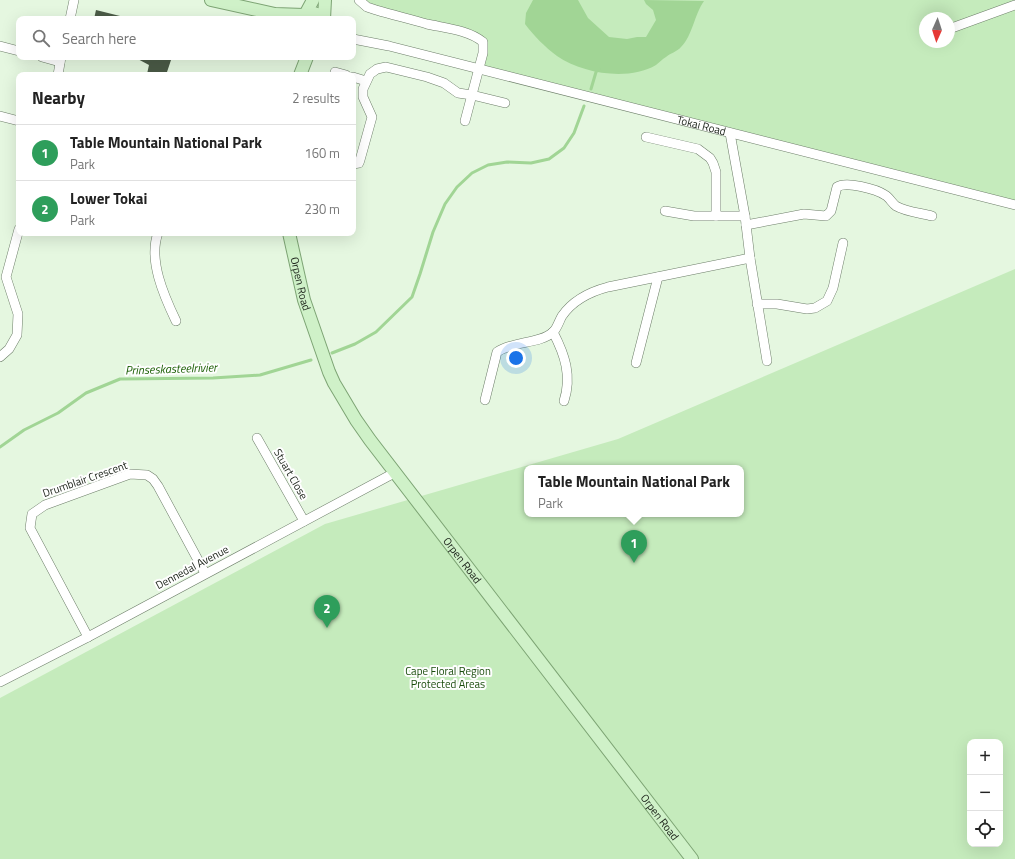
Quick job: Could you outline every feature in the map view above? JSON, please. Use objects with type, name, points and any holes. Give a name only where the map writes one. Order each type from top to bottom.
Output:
[{"type":"main road","points":[[211,0],[279,15],[303,16],[315,12],[321,16]]},
{"type":"main road","points":[[303,16],[313,0]]},
{"type":"main road","points":[[324,16],[325,0]]},
{"type":"main road","points":[[235,6],[260,16]]},
{"type":"main road","points":[[296,72],[298,60]]},
{"type":"main road","points":[[301,72],[306,60]]},
{"type":"main road","name":"Orpen Road","points":[[290,236],[304,300],[331,377],[356,420],[396,472],[410,493],[692,859]]},
{"type":"street","points":[[71,16],[74,0]]},
{"type":"street","points":[[359,0],[367,7],[453,30],[479,38],[483,42],[484,45],[479,69],[465,121]]},
{"type":"street","points":[[955,27],[1015,5]]},
{"type":"street","name":"Tokai Road","points":[[356,34],[389,46]]},
{"type":"street","name":"Tokai Road","points":[[356,40],[389,46],[1015,205]]},
{"type":"street","points":[[0,46],[16,50]]},
{"type":"street","points":[[59,72],[61,60]]},
{"type":"street","points":[[356,164],[359,163],[372,121],[371,114],[363,97],[363,89],[366,80],[374,71],[382,67],[438,80],[458,93],[505,103]]},
{"type":"street","points":[[356,78],[366,80]]},
{"type":"street","points":[[0,116],[16,120]]},
{"type":"street","points":[[730,133],[746,220],[750,258],[767,361]]},
{"type":"street","points":[[646,137],[698,149],[710,158],[716,172],[716,216]]},
{"type":"street","points":[[664,212],[746,220],[804,214],[826,216],[830,211],[837,187],[842,184],[863,187],[879,192],[886,195],[896,206],[932,216]]},
{"type":"street","points":[[0,357],[9,349],[17,335],[17,308],[3,278],[17,236]]},
{"type":"street","points":[[157,236],[154,247],[157,268],[166,301],[176,321]]},
{"type":"street","points":[[757,304],[777,304],[807,309],[815,308],[827,301],[833,288],[843,243]]},
{"type":"street","points":[[485,400],[497,352],[508,346],[542,338],[553,332],[567,309],[586,294],[608,287],[750,258]]},
{"type":"street","points":[[636,363],[658,277]]},
{"type":"street","points":[[553,332],[562,352],[568,376],[567,391],[564,401]]},
{"type":"street","name":"Stuart Close","points":[[257,438],[304,521]]},
{"type":"street","name":"Dennedal Avenue","points":[[0,682],[88,637],[396,472]]},
{"type":"street","name":"Drumblair Crescent","points":[[88,637],[30,528],[32,514],[45,505],[130,474],[147,475],[153,479],[158,486],[205,573]]},
{"type":"green space","points":[[360,0],[1015,0],[1015,206],[479,69],[479,38],[361,3]]},
{"type":"green space","name":"Cape Floral Region Protected Areas","points":[[1015,269],[1015,859],[0,859],[0,698],[325,524],[524,466],[524,517],[744,517],[744,465],[528,465],[618,439]]},
{"type":"shaded area","points":[[533,0],[578,0],[588,18],[609,37],[627,39],[646,37],[656,20],[653,10],[644,0],[704,1],[688,37],[679,49],[656,65],[645,70],[620,74],[593,71],[580,67],[557,56],[548,49],[525,24],[526,13]]},
{"type":"building","points":[[96,10],[120,16],[95,16]]},
{"type":"building","points":[[140,60],[171,60],[167,72],[147,72],[149,65]]},
{"type":"waterway","name":"Prinseskasteelrivier","points":[[591,89],[596,72],[599,69]]},
{"type":"waterway","name":"Prinseskasteelrivier","points":[[332,353],[355,344],[376,332],[412,297],[433,232],[445,204],[457,187],[472,173],[488,165],[507,162],[531,163],[549,159],[564,148],[574,133],[584,106]]},
{"type":"waterway","name":"Prinseskasteelrivier","points":[[0,447],[24,430],[58,413],[86,393],[120,379],[213,378],[260,375],[311,360]]},
{"type":"place","name":"Table Mountain National Park","points":[[634,563]]},
{"type":"place","name":"Lower Tokai","points":[[327,628]]}]
